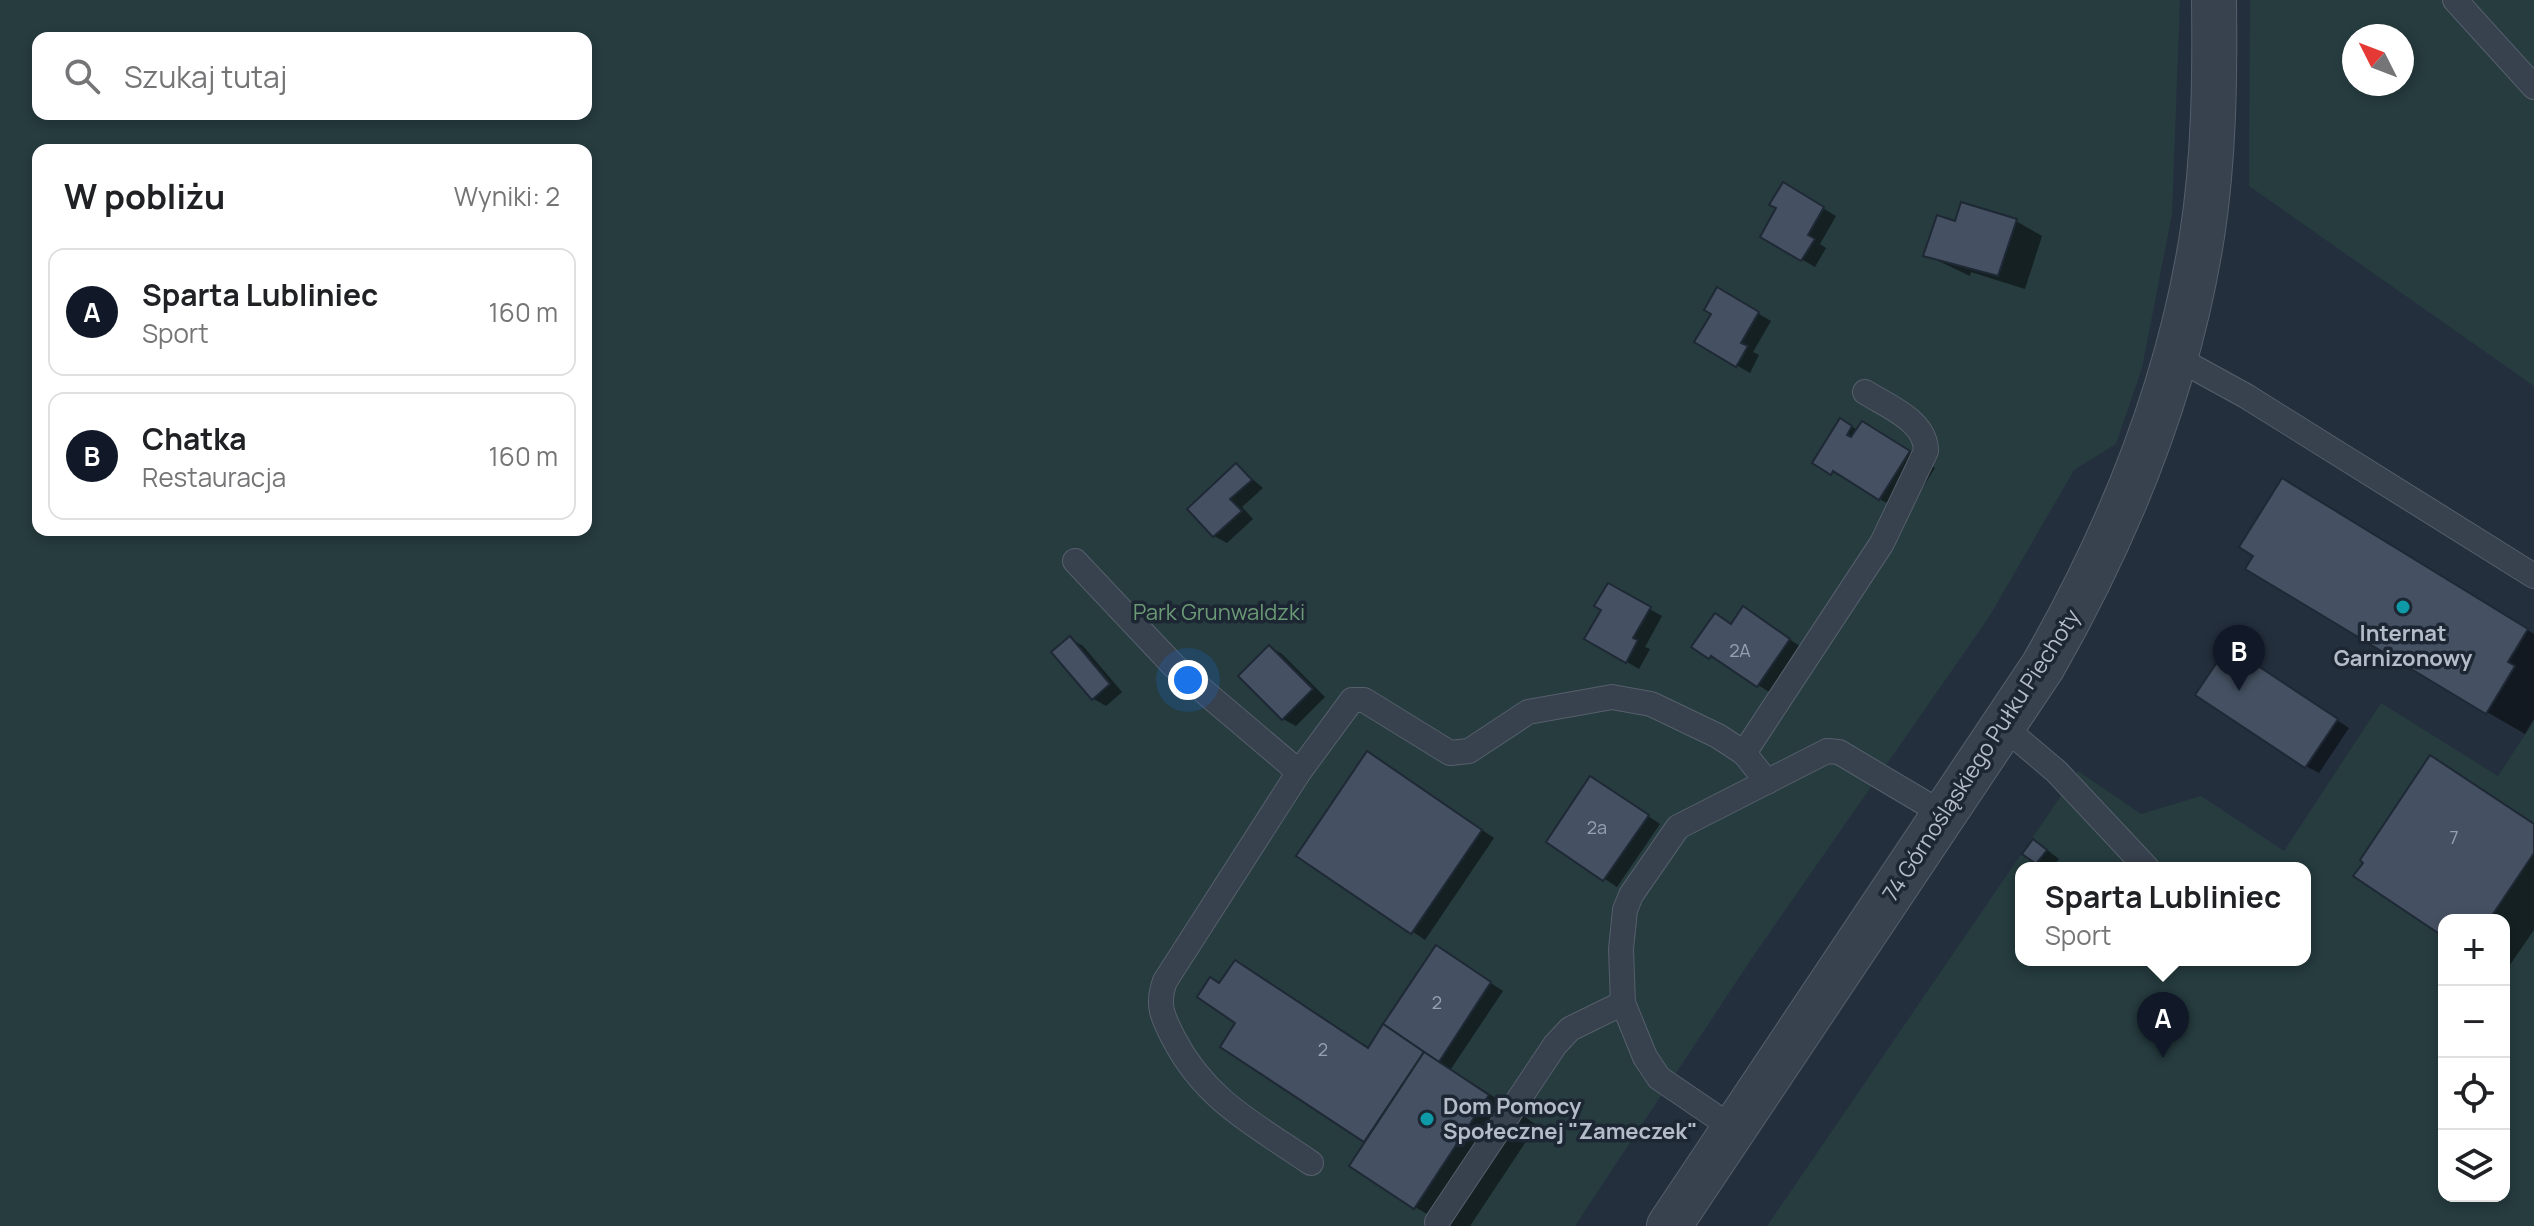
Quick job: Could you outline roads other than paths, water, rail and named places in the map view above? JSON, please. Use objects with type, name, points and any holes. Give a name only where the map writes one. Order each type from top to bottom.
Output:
[{"type":"street","name":"74 Górnośląskiego Pułku Piechoty","points":[[1669,1226],[2004,727],[2074,611],[2108,540],[2139,469],[2175,357],[2201,237],[2208,177],[2214,0]]},
{"type":"lane","points":[[2455,0],[2534,87]]},
{"type":"lane","points":[[2175,357],[2246,396],[2534,576]]},
{"type":"lane","points":[[1744,753],[1869,565],[1926,451],[1926,437],[1918,427],[1865,392]]},
{"type":"lane","points":[[1075,561],[1174,666],[1299,772]]},
{"type":"lane","points":[[1311,1163],[1211,1094],[1189,1068],[1161,1014],[1159,997],[1165,981],[1299,772],[1352,700],[1364,700],[1450,753],[1469,751],[1528,712],[1612,697],[1651,704],[1718,736],[1744,753],[1767,782]]},
{"type":"lane","points":[[2004,727],[2057,772],[2141,862]]},
{"type":"lane","points":[[1734,1129],[1659,1078],[1645,1057],[1623,1003],[1622,928],[1631,895],[1678,827],[1827,751],[1839,752],[1945,815]]},
{"type":"lane","points":[[1437,1222],[1555,1045],[1570,1029],[1623,1003]]},
{"type":"place","name":"Internat Garnizonowy","points":[[2403,607]]},
{"type":"place","name":"Chatka","points":[[2239,691]]},
{"type":"place","name":"Sparta Lubliniec","points":[[2163,1058]]},
{"type":"place","name":"Dom Pomocy Społecznej \"Zameczek\"","points":[[1427,1119]]},
{"type":"park label","name":"Park Grunwaldzki","points":[[1219,612]]}]
